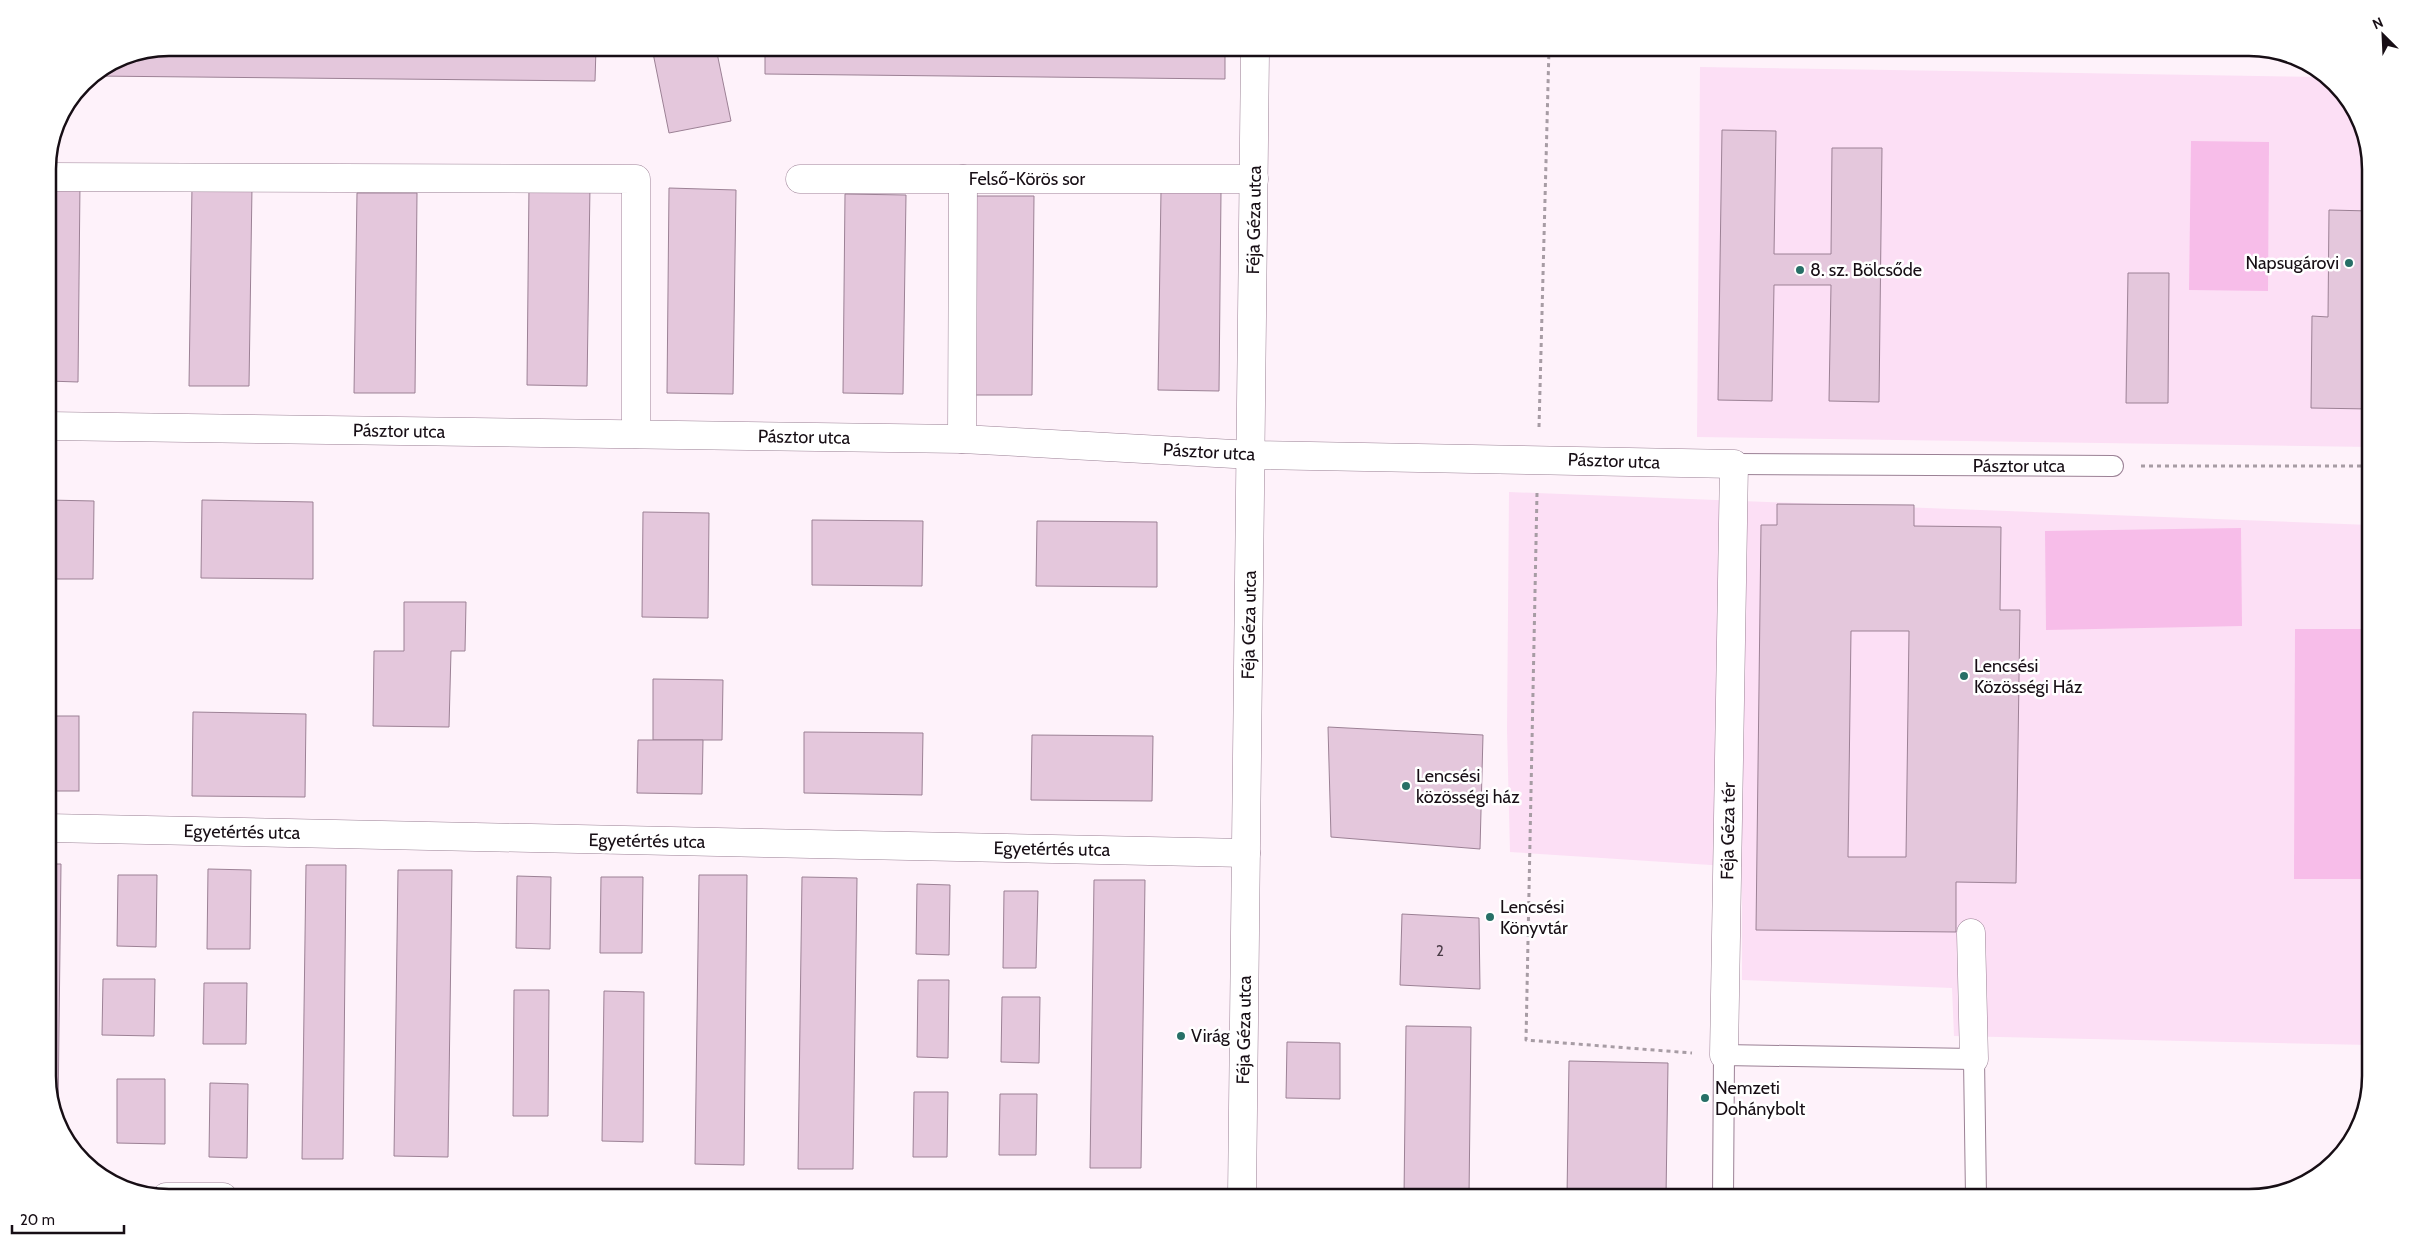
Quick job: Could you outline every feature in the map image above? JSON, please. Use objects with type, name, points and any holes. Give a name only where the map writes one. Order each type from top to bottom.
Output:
[{"type":"street","name":"Féja Géza utca","points":[[1242,1189],[1252,455],[1255,56]]},
{"type":"street","points":[[56,177],[636,179],[636,434]]},
{"type":"street","name":"Felső-Körös sor","points":[[800,179],[1254,179]]},
{"type":"street","points":[[962,439],[963,179]]},
{"type":"street","name":"Pásztor utca","points":[[56,426],[962,439],[1252,455],[1734,464]]},
{"type":"street","name":"Féja Géza tér","points":[[1724,1055],[1734,464]]},
{"type":"street","name":"Egyetértés utca","points":[[56,828],[1246,853]]},
{"type":"street","points":[[1971,934],[1974,1059]]},
{"type":"lane","name":"Pásztor utca","points":[[1734,464],[2113,466]]},
{"type":"lane","points":[[1724,1055],[1974,1059],[1976,1189]]},
{"type":"lane","name":"Féja Géza tér","points":[[1722,1189],[1724,1055]]},
{"type":"path","points":[[1549,56],[1526,1040],[1724,1055]]},
{"type":"path","points":[[2113,466],[2362,466]]},
{"type":"shaded area","points":[[1700,67],[2313,77],[2334,95],[2350,119],[2360,147],[2362,162],[2362,447],[1697,437]]},
{"type":"shaded area","points":[[2191,141],[2269,142],[2268,291],[2189,290]]},
{"type":"shaded area","points":[[1509,492],[2362,525],[2362,1045],[1954,1036],[1952,988],[1742,980],[1742,867],[1510,852],[1507,730]]},
{"type":"shaded area","points":[[2241,528],[2242,626],[2046,630],[2045,531]]},
{"type":"shaded area","points":[[2295,629],[2362,629],[2362,879],[2294,879]]},
{"type":"building","points":[[162,56],[596,56],[595,81],[106,76],[133,62]]},
{"type":"building","points":[[654,56],[718,56],[731,121],[669,133]]},
{"type":"building","points":[[765,56],[1225,56],[1225,79],[765,74]]},
{"type":"building","name":"8. sz. Bölcsőde","points":[[1722,130],[1776,131],[1774,254],[1831,254],[1832,148],[1882,148],[1879,402],[1829,401],[1831,285],[1774,285],[1772,401],[1718,400]]},
{"type":"building","points":[[56,182],[80,183],[78,382],[56,381]]},
{"type":"building","points":[[529,185],[590,186],[587,386],[527,385]]},
{"type":"building","points":[[192,186],[252,187],[249,386],[189,386]]},
{"type":"building","points":[[669,188],[736,190],[733,394],[667,393]]},
{"type":"building","points":[[1161,191],[1221,192],[1219,391],[1158,390]]},
{"type":"building","points":[[357,193],[417,193],[415,393],[354,393]]},
{"type":"building","points":[[845,194],[906,195],[903,394],[843,393]]},
{"type":"building","points":[[974,196],[1034,196],[1032,395],[971,395]]},
{"type":"building","name":"Napsugárovi","points":[[2329,210],[2362,211],[2362,409],[2311,408],[2312,316],[2328,317]]},
{"type":"building","points":[[2128,273],[2169,273],[2168,403],[2126,403]]},
{"type":"building","points":[[56,500],[94,501],[93,579],[56,579]]},
{"type":"building","points":[[202,500],[313,502],[313,579],[201,578]]},
{"type":"building","name":"Lencsési Közösségi Ház","points":[[1777,504],[1914,505],[1914,526],[2001,527],[2000,610],[2020,610],[2016,883],[1956,882],[1956,932],[1756,930],[1761,525],[1777,525]],"holes":[[[1851,631],[1909,631],[1906,857],[1848,857]]]},
{"type":"building","points":[[643,512],[709,513],[708,618],[642,617]]},
{"type":"building","points":[[812,520],[923,521],[922,586],[812,585]]},
{"type":"building","points":[[1037,521],[1157,522],[1157,587],[1036,586]]},
{"type":"building","points":[[404,602],[466,602],[465,651],[451,651],[449,727],[373,726],[374,651],[404,651]]},
{"type":"building","points":[[653,679],[723,680],[722,740],[653,740]]},
{"type":"building","points":[[193,712],[306,714],[305,797],[192,796]]},
{"type":"building","points":[[56,716],[79,716],[79,791],[56,791]]},
{"type":"building","name":"Lencsési közösségi ház","points":[[1328,727],[1483,735],[1480,849],[1331,837]]},
{"type":"building","points":[[804,732],[923,733],[922,795],[804,793]]},
{"type":"building","points":[[1032,735],[1153,736],[1152,801],[1031,800]]},
{"type":"building","points":[[638,740],[703,740],[702,794],[637,793]]},
{"type":"building","points":[[56,864],[61,864],[58,1099],[56,1083]]},
{"type":"building","points":[[306,865],[346,865],[343,1159],[302,1159]]},
{"type":"building","points":[[208,869],[251,870],[250,949],[207,949]]},
{"type":"building","points":[[398,870],[452,870],[448,1157],[394,1156]]},
{"type":"building","points":[[118,875],[157,875],[156,947],[117,946]]},
{"type":"building","points":[[699,875],[747,875],[744,1165],[695,1164]]},
{"type":"building","points":[[517,876],[551,877],[550,949],[516,948]]},
{"type":"building","points":[[601,877],[643,877],[642,953],[600,953]]},
{"type":"building","points":[[802,877],[857,878],[853,1169],[798,1169]]},
{"type":"building","points":[[1094,880],[1145,880],[1141,1168],[1090,1168]]},
{"type":"building","points":[[917,884],[950,885],[949,955],[916,954]]},
{"type":"building","points":[[1004,891],[1038,891],[1036,968],[1003,968]]},
{"type":"building","points":[[1402,914],[1479,918],[1480,989],[1400,985]]},
{"type":"building","points":[[103,979],[155,979],[154,1036],[102,1035]]},
{"type":"building","points":[[918,980],[949,980],[948,1058],[917,1057]]},
{"type":"building","points":[[204,983],[247,983],[246,1044],[203,1044]]},
{"type":"building","points":[[514,990],[549,990],[548,1116],[513,1116]]},
{"type":"building","points":[[604,991],[644,992],[643,1142],[602,1141]]},
{"type":"building","points":[[1002,997],[1040,997],[1039,1063],[1001,1062]]},
{"type":"building","points":[[1406,1026],[1471,1027],[1469,1189],[1404,1189]]},
{"type":"building","points":[[1287,1042],[1340,1043],[1340,1099],[1286,1098]]},
{"type":"building","points":[[1569,1061],[1668,1063],[1666,1189],[1567,1189]]},
{"type":"building","points":[[117,1079],[165,1079],[165,1144],[117,1143]]},
{"type":"building","points":[[210,1083],[248,1084],[247,1158],[209,1157]]},
{"type":"building","points":[[914,1092],[948,1092],[947,1157],[913,1157]]},
{"type":"building","points":[[1000,1094],[1037,1094],[1036,1155],[999,1155]]},
{"type":"place","name":"Napsugárovi","points":[[2349,263]]},
{"type":"place","name":"8. sz. Bölcsőde","points":[[1800,270]]},
{"type":"place","name":"Lencsési Közösségi Ház","points":[[1964,676]]},
{"type":"place","name":"Lencsési közösségi ház","points":[[1406,786]]},
{"type":"place","name":"Lencsési Könyvtár","points":[[1490,917]]},
{"type":"place","name":"Virág","points":[[1181,1036]]},
{"type":"place","name":"Nemzeti Dohánybolt","points":[[1705,1098]]}]
